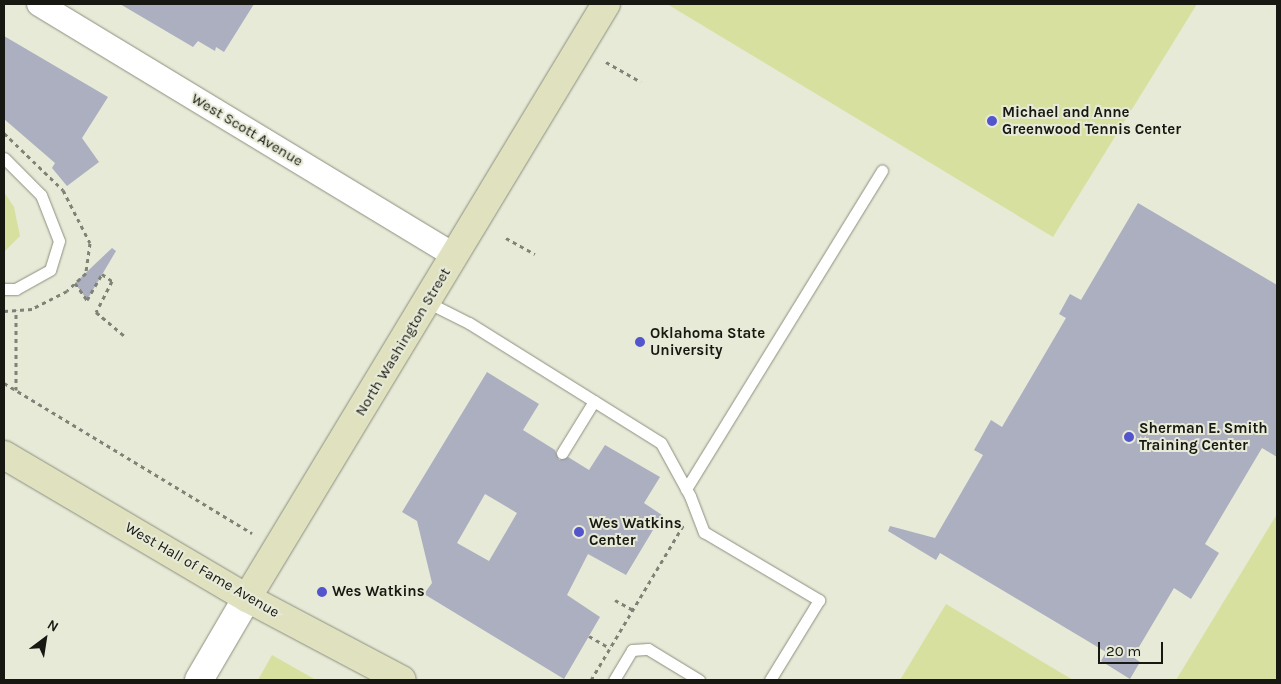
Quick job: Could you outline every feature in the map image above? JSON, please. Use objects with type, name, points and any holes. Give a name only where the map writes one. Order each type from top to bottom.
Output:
[{"type":"main road","name":"North Washington Street","points":[[247,598],[606,4]]},
{"type":"main road","name":"West Hall of Fame Avenue","points":[[4,455],[247,598],[402,680]]},
{"type":"street","name":"West Scott Avenue","points":[[39,4],[455,256]]},
{"type":"street","name":"North Washington Street","points":[[198,680],[247,598]]},
{"type":"lane","points":[[4,158],[40,195],[59,241],[50,270],[16,289],[4,289]]},
{"type":"lane","points":[[686,489],[882,170]]},
{"type":"lane","points":[[427,302],[469,323],[661,443],[686,489],[704,532],[820,600],[770,680]]},
{"type":"lane","points":[[562,453],[594,401]]},
{"type":"lane","points":[[614,680],[632,650],[648,649],[699,680]]},
{"type":"path","points":[[606,62],[641,82]]},
{"type":"path","points":[[506,238],[535,254]]},
{"type":"path","points":[[74,283],[88,300],[102,274],[112,281],[96,312],[126,337]]},
{"type":"path","points":[[16,310],[16,390]]},
{"type":"path","points":[[4,383],[252,533]]},
{"type":"path","points":[[591,680],[694,506]]},
{"type":"path","points":[[615,600],[633,610]]},
{"type":"path","points":[[589,636],[610,648]]},
{"type":"green space","name":"Michael and Anne Greenwood Tennis Center","points":[[667,4],[1197,4],[1053,237]]},
{"type":"green space","points":[[4,192],[14,207],[20,236],[4,252]]},
{"type":"green space","points":[[1277,514],[1277,680],[1176,680]]},
{"type":"green space","points":[[946,604],[1073,680],[900,680]]},
{"type":"green space","points":[[272,655],[316,680],[258,680]]},
{"type":"building","points":[[120,4],[254,4],[224,52],[216,47],[215,51],[198,41],[193,47]]},
{"type":"building","points":[[4,36],[108,97],[82,138],[99,162],[67,186],[52,168],[55,163],[4,119]]},
{"type":"building","name":"Sherman E. Smith Training Center","points":[[1138,203],[1277,285],[1277,457],[1262,448],[1205,544],[1219,553],[1191,599],[1174,588],[1133,657],[1140,662],[1130,679],[1101,661],[1106,652],[940,553],[936,560],[888,531],[890,526],[935,538],[983,455],[974,450],[991,420],[1002,427],[1066,318],[1059,314],[1070,294],[1081,300]]},
{"type":"building","points":[[112,248],[116,251],[87,300],[75,283]]},
{"type":"building","name":"Wes Watkins Center","points":[[487,372],[539,404],[523,430],[555,450],[559,460],[568,457],[589,470],[605,445],[660,477],[644,503],[662,515],[626,575],[588,554],[567,595],[600,617],[564,679],[424,594],[432,583],[417,521],[402,512]],"holes":[[[485,494],[517,513],[489,561],[457,543]]]},
{"type":"place","name":"Michael and Anne Greenwood Tennis Center","points":[[992,121]]},
{"type":"place","name":"Oklahoma State University","points":[[640,342]]},
{"type":"place","name":"Sherman E. Smith Training Center","points":[[1129,437]]},
{"type":"place","name":"Wes Watkins Center","points":[[579,532]]},
{"type":"place","name":"Wes Watkins","points":[[322,592]]}]
